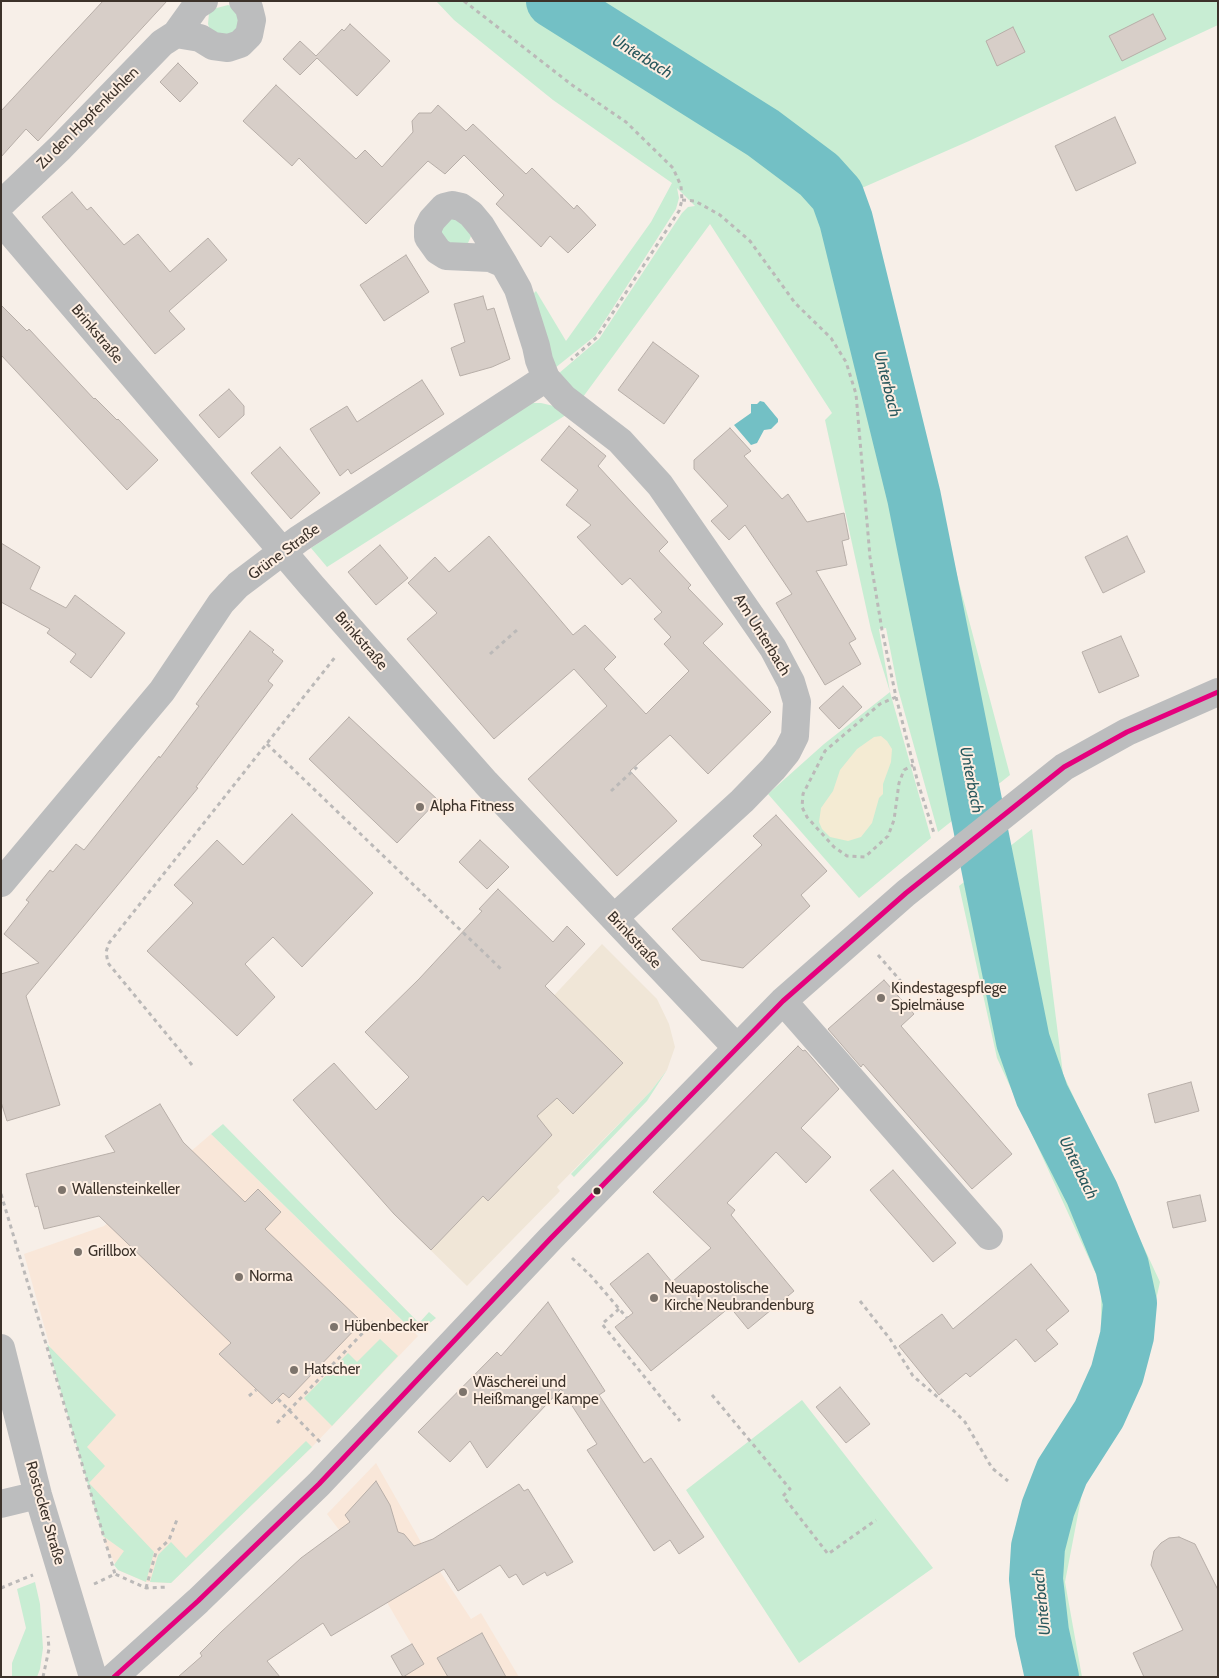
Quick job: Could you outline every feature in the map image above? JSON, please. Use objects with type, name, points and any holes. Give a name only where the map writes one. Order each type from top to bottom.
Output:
[{"type":"street","name":"Zu den Hopfenkuhlen","points":[[1,204],[60,148],[162,43],[176,34],[196,6],[204,1]]},
{"type":"street","points":[[176,34],[200,38],[214,46],[228,48],[240,44],[249,35],[252,20],[249,8],[243,1]]},
{"type":"street","name":"Brinkstraße","points":[[1,220],[357,637],[486,783],[736,1047]]},
{"type":"street","points":[[504,264],[518,289],[536,346],[538,360],[546,378]]},
{"type":"street","name":"Grüne Straße","points":[[1,883],[162,691],[221,603],[238,585],[283,551],[546,378]]},
{"type":"street","name":"Am Unterbach","points":[[546,378],[564,398],[620,441],[660,485],[773,648],[791,682],[797,702],[795,736],[787,752],[773,769],[614,918]]},
{"type":"street","points":[[114,1677],[205,1595],[340,1462],[552,1238],[736,1047],[783,1001],[949,858],[1064,767],[1127,732],[1218,692]]},
{"type":"street","points":[[783,1001],[990,1236]]},
{"type":"street","name":"Rostocker Straße","points":[[1,1348],[38,1495],[93,1677]]},
{"type":"street","points":[[1,1504],[38,1495]]},
{"type":"path","points":[[464,1],[572,85],[626,122],[673,168],[681,186],[682,200],[679,211],[597,337],[577,356],[546,378]]},
{"type":"path","points":[[682,200],[695,201],[720,215],[750,241],[796,303],[831,338],[846,362],[856,394],[870,556],[896,698],[913,765],[937,843],[949,858]]},
{"type":"path","points":[[490,654],[516,630]]},
{"type":"path","points":[[192,1065],[108,963],[106,952],[108,943],[336,655],[357,637]]},
{"type":"path","points":[[896,698],[880,704],[825,751],[802,794],[802,807],[806,817],[834,847],[847,856],[865,857],[888,836],[894,820],[904,770],[913,765]]},
{"type":"path","points":[[267,744],[501,969]]},
{"type":"path","points":[[611,791],[637,767]]},
{"type":"path","points":[[860,934],[905,986]]},
{"type":"path","points":[[1,1194],[115,1574]]},
{"type":"path","points":[[552,1238],[591,1276],[627,1318]]},
{"type":"path","points":[[860,1301],[890,1339],[913,1376],[960,1416],[992,1468],[1008,1481]]},
{"type":"path","points":[[620,1309],[602,1324],[680,1421]]},
{"type":"path","points":[[276,1423],[376,1319]]},
{"type":"path","points":[[249,1396],[256,1390]]},
{"type":"path","points":[[712,1395],[790,1489],[783,1496],[828,1554],[876,1520]]},
{"type":"path","points":[[278,1399],[340,1462]]},
{"type":"path","points":[[146,1588],[156,1552],[169,1540],[178,1517]]},
{"type":"shaded area","points":[[602,944],[657,999],[669,1024],[675,1047],[667,1070],[650,1092],[557,1187],[560,1191],[467,1286],[400,1220],[411,1149]]},
{"type":"shaded area","points":[[211,1134],[418,1336],[312,1447],[171,1583],[146,1582],[118,1570],[105,1543],[24,1254],[104,1226]]},
{"type":"shaded area","points":[[376,1463],[422,1544],[471,1619],[481,1613],[519,1677],[403,1677],[423,1664],[364,1563],[327,1514]]},
{"type":"green space","points":[[436,1],[1218,1],[1218,25],[969,141],[855,191],[1010,775],[938,832],[898,689],[886,628],[879,629],[890,692],[871,630],[825,420],[832,413],[710,224],[583,397],[558,374],[599,339],[682,213],[688,207],[695,206],[677,188],[679,198],[676,209],[595,336],[555,368],[530,297],[536,291],[566,341],[651,222],[672,183],[553,100],[454,20]]},
{"type":"green space","points":[[228,5],[234,7],[242,21],[229,38],[210,30],[208,24],[209,13],[213,9]]},
{"type":"green space","points":[[457,215],[472,234],[464,247],[444,244],[440,226]]},
{"type":"green space","points":[[529,403],[541,403],[558,407],[569,413],[327,567],[311,548]]},
{"type":"green space","points":[[890,692],[931,838],[859,898],[768,794],[824,744]]},
{"type":"green space","points":[[1032,829],[1063,1074],[1160,1282],[1138,1380],[1084,1483],[1065,1582],[1082,1677],[1026,1677],[1013,1615],[1014,1540],[1036,1473],[1076,1409],[1101,1347],[1101,1285],[997,1058],[959,886]]},
{"type":"green space","points":[[667,1070],[647,1101],[574,1177],[571,1174],[650,1092]]},
{"type":"green space","points":[[223,1124],[419,1323],[429,1312],[436,1318],[420,1331],[412,1330],[211,1134]]},
{"type":"green space","points":[[380,1339],[398,1356],[332,1426],[304,1398],[348,1353],[357,1362]]},
{"type":"green space","points":[[47,1344],[116,1415],[87,1447],[105,1466],[89,1483],[154,1552],[146,1582],[118,1570],[114,1565],[124,1551],[103,1536]]},
{"type":"green space","points":[[802,1400],[933,1568],[799,1663],[686,1490]]},
{"type":"green space","points":[[306,1441],[312,1447],[171,1583],[150,1582],[158,1555],[171,1542],[186,1558]]},
{"type":"green space","points":[[35,1582],[40,1604],[43,1648],[40,1669],[37,1677],[12,1677],[12,1663],[26,1628],[17,1589]]},
{"type":"sand","points":[[881,736],[892,749],[891,762],[883,784],[883,794],[879,798],[872,823],[861,837],[848,841],[830,837],[822,829],[819,822],[821,808],[833,791],[840,770],[857,749],[874,737]]},
{"type":"water","points":[[760,401],[764,402],[778,419],[778,422],[771,429],[764,430],[757,443],[751,445],[734,425],[751,413],[751,404],[757,404]]},
{"type":"building","points":[[103,1],[167,1],[38,141],[26,129],[1,157],[1,111]]},
{"type":"building","points":[[1153,14],[1166,39],[1122,61],[1109,36]]},
{"type":"building","points":[[350,24],[390,61],[357,96],[317,58],[300,75],[283,59],[300,41],[316,56],[342,29],[344,31]]},
{"type":"building","points":[[1013,27],[1025,52],[997,66],[986,41]]},
{"type":"building","points":[[178,63],[198,83],[180,102],[160,82]]},
{"type":"building","points":[[276,85],[356,159],[365,150],[382,167],[413,132],[412,121],[419,113],[431,113],[438,105],[466,131],[473,124],[526,174],[532,168],[574,209],[577,205],[596,225],[568,253],[550,236],[541,247],[496,204],[504,195],[464,155],[445,174],[428,161],[366,224],[299,158],[292,166],[243,121]]},
{"type":"building","points":[[1115,117],[1136,163],[1076,191],[1055,146]]},
{"type":"building","points":[[72,192],[87,210],[91,207],[124,245],[138,234],[170,272],[208,238],[227,260],[169,311],[185,329],[155,354],[42,217]]},
{"type":"building","points":[[406,255],[429,292],[384,321],[360,285]]},
{"type":"building","points":[[483,296],[487,310],[494,308],[510,359],[492,367],[460,376],[451,348],[465,342],[454,304]]},
{"type":"building","points":[[1,305],[27,331],[29,329],[94,399],[118,419],[158,460],[127,490],[1,355]]},
{"type":"building","points":[[653,342],[699,376],[664,424],[618,390]]},
{"type":"building","points":[[422,380],[444,414],[351,474],[348,469],[340,476],[310,429],[347,406],[357,422]]},
{"type":"building","points":[[229,389],[244,406],[244,415],[219,438],[199,415]]},
{"type":"building","points":[[569,426],[606,456],[598,466],[668,542],[659,551],[691,585],[688,588],[723,624],[703,643],[771,712],[708,774],[670,735],[630,771],[677,821],[617,876],[528,779],[607,706],[574,669],[494,739],[407,639],[437,613],[408,583],[435,557],[449,572],[489,536],[573,635],[585,625],[616,657],[604,669],[646,714],[689,671],[664,644],[671,637],[654,619],[662,612],[630,578],[622,585],[577,537],[591,525],[566,505],[578,490],[541,460]]},
{"type":"building","points":[[730,428],[751,451],[744,456],[782,499],[788,494],[807,522],[844,513],[849,539],[842,541],[847,565],[816,571],[856,639],[849,643],[861,664],[825,685],[776,603],[792,594],[745,525],[729,540],[711,521],[728,506],[694,469],[694,460]]},
{"type":"building","points":[[280,447],[320,493],[291,519],[251,473]]},
{"type":"building","points":[[1127,536],[1145,572],[1103,593],[1085,557]]},
{"type":"building","points":[[1,543],[40,567],[30,589],[66,608],[75,595],[125,633],[91,678],[70,662],[76,654],[47,633],[50,629],[1,602]]},
{"type":"building","points":[[380,545],[408,578],[376,605],[348,572]]},
{"type":"building","points":[[250,631],[274,650],[272,652],[283,661],[268,681],[273,685],[196,787],[198,788],[26,996],[60,1105],[7,1121],[1,1102],[1,974],[39,963],[4,934],[29,902],[26,900],[50,870],[53,872],[76,844],[84,850],[159,756],[160,758],[199,706],[196,704]]},
{"type":"building","points":[[1121,636],[1139,676],[1099,693],[1082,652]]},
{"type":"building","points":[[843,686],[862,707],[839,729],[819,708]]},
{"type":"building","points":[[349,717],[438,800],[397,843],[309,759]]},
{"type":"building","points":[[292,814],[373,893],[302,967],[273,937],[245,964],[275,997],[237,1036],[147,951],[193,903],[174,885],[217,840],[243,865]]},
{"type":"building","points":[[776,815],[827,871],[801,895],[810,906],[743,968],[701,960],[672,929],[762,845],[753,836]]},
{"type":"building","points":[[480,840],[509,867],[487,889],[459,862]]},
{"type":"building","points":[[498,889],[553,942],[567,926],[585,944],[545,986],[623,1063],[573,1114],[557,1098],[537,1116],[552,1135],[488,1201],[483,1196],[431,1250],[394,1214],[293,1100],[334,1063],[376,1110],[409,1077],[365,1032],[419,979],[482,911],[479,909]]},
{"type":"building","points":[[884,980],[914,1014],[901,1026],[1012,1154],[972,1189],[863,1064],[861,1067],[828,1029]]},
{"type":"building","points":[[798,1046],[803,1051],[805,1050],[839,1089],[801,1128],[831,1157],[806,1183],[776,1152],[727,1203],[735,1210],[731,1215],[794,1291],[748,1329],[730,1307],[651,1371],[615,1327],[633,1313],[610,1284],[648,1253],[672,1282],[711,1248],[653,1192]]},
{"type":"building","points":[[1191,1082],[1199,1111],[1155,1123],[1148,1094]]},
{"type":"building","name":"Norma","points":[[160,1104],[183,1142],[245,1202],[258,1189],[281,1212],[265,1229],[362,1322],[289,1398],[283,1393],[272,1404],[219,1354],[231,1343],[99,1216],[44,1229],[38,1206],[35,1207],[26,1174],[115,1152],[105,1136]]},
{"type":"building","points":[[893,1170],[956,1243],[933,1262],[870,1190]]},
{"type":"building","points":[[1200,1195],[1206,1221],[1173,1228],[1167,1202]]},
{"type":"building","points":[[1031,1264],[1069,1311],[1046,1330],[1058,1344],[1035,1362],[1016,1339],[970,1377],[966,1373],[939,1395],[899,1346],[942,1314],[953,1329]]},
{"type":"building","points":[[548,1302],[605,1391],[599,1395],[644,1463],[651,1458],[704,1537],[679,1554],[670,1540],[654,1551],[587,1450],[597,1444],[561,1389],[487,1468],[470,1441],[450,1462],[418,1432],[497,1352],[501,1356]]},
{"type":"building","points":[[840,1387],[870,1424],[846,1443],[816,1407]]},
{"type":"building","points":[[376,1481],[390,1505],[398,1532],[404,1534],[414,1546],[433,1539],[519,1484],[524,1491],[528,1489],[573,1562],[547,1576],[545,1572],[523,1585],[516,1574],[509,1578],[500,1565],[458,1591],[444,1569],[331,1636],[323,1623],[267,1661],[280,1677],[178,1677],[202,1656],[200,1653],[221,1632],[301,1558],[350,1522],[345,1515]]},
{"type":"building","points":[[1179,1537],[1195,1544],[1218,1590],[1218,1677],[1144,1677],[1133,1653],[1183,1630],[1151,1565],[1154,1551],[1161,1543],[1169,1538]]},
{"type":"building","points":[[482,1633],[506,1677],[448,1677],[437,1658]]},
{"type":"building","points":[[412,1644],[424,1664],[403,1677],[391,1656]]},
{"type":"waterway","name":"Unterbach","points":[[553,1],[763,133],[819,175],[837,195],[846,220],[914,497],[1023,1041],[1042,1095],[1092,1193],[1122,1266],[1130,1303],[1127,1336],[1117,1374],[1099,1414],[1062,1472],[1048,1508],[1038,1547],[1036,1579],[1042,1632],[1052,1677]]},
{"type":"transit line","points":[[114,1677],[198,1601],[319,1484],[551,1238],[783,1001],[906,893],[1064,767],[1127,732],[1218,692]]},
{"type":"place","name":"Alpha Fitness","points":[[420,807]]},
{"type":"place","name":"Kindestagespflege Spielmäuse","points":[[881,998]]},
{"type":"place","name":"Wallensteinkeller","points":[[62,1190]]},
{"type":"place","name":"Grillbox","points":[[78,1252]]},
{"type":"place","name":"Norma","points":[[239,1277]]},
{"type":"place","name":"Neuapostolische Kirche Neubrandenburg","points":[[654,1298]]},
{"type":"place","name":"Hübenbecker","points":[[334,1327]]},
{"type":"place","name":"Hatscher","points":[[294,1370]]},
{"type":"place","name":"Wäscherei und Heißmangel Kampe","points":[[463,1392]]}]
